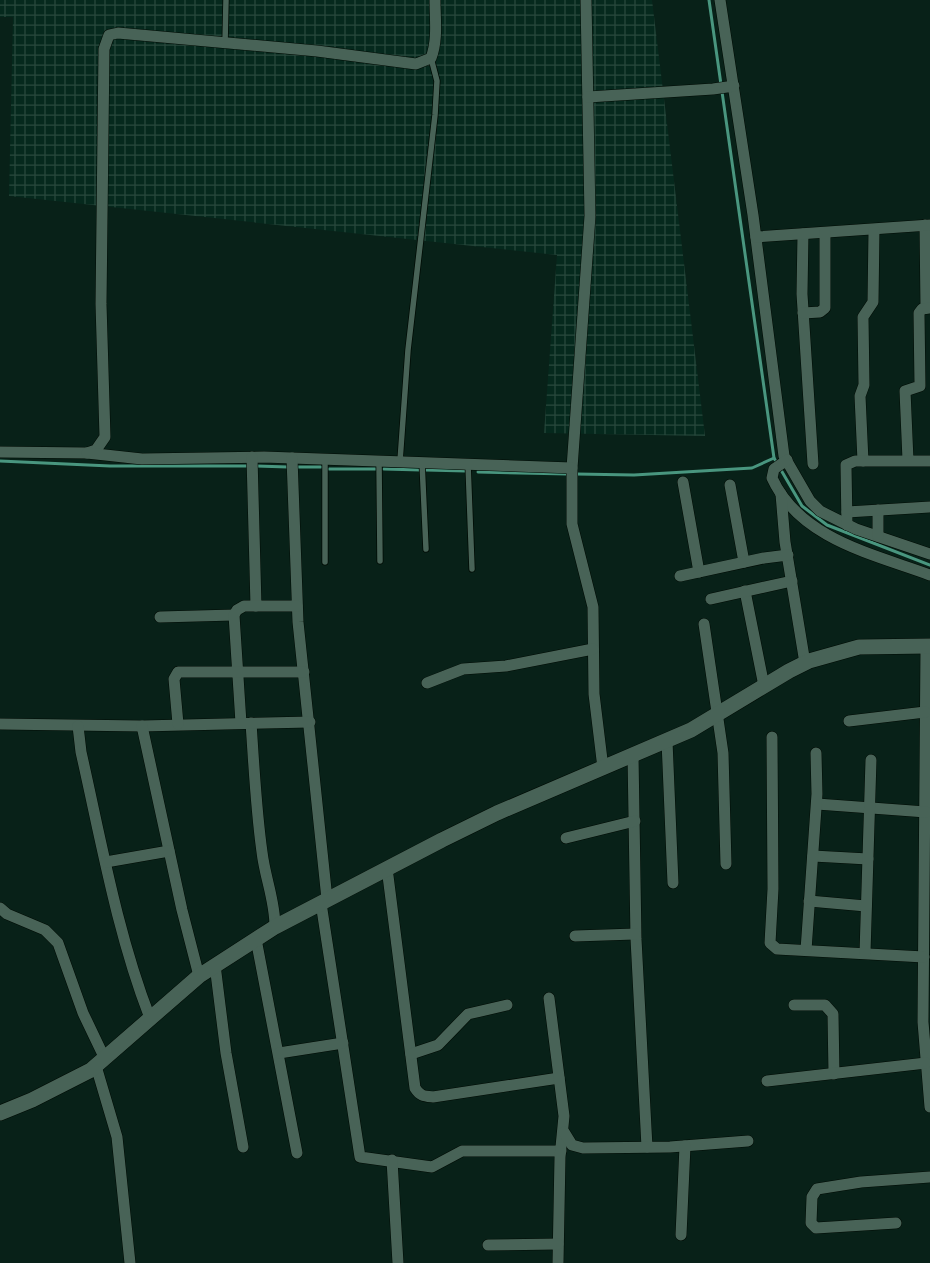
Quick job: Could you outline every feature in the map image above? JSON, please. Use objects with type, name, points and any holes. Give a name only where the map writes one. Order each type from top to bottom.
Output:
[{"type":"street","points":[[87,453],[101,445],[105,437],[106,427],[101,304],[101,160],[105,40],[109,35],[118,33],[416,64],[430,58],[436,44],[435,0]]},
{"type":"street","points":[[586,0],[590,216],[572,468],[573,534],[592,601],[596,721],[603,768]]},
{"type":"street","points":[[720,0],[731,86],[756,237],[782,449],[781,464],[772,478],[781,494],[802,518],[819,531],[930,575]]},
{"type":"street","points":[[588,97],[714,89],[731,86]]},
{"type":"street","points":[[756,237],[928,225],[928,308],[919,313],[920,386],[905,391],[908,460]]},
{"type":"street","points":[[863,461],[860,396],[864,385],[863,317],[873,302],[874,230]]},
{"type":"street","points":[[804,313],[820,312],[826,305],[825,233]]},
{"type":"street","points":[[803,234],[804,313],[813,464]]},
{"type":"street","points":[[0,445],[0,452],[87,453],[142,459],[252,457],[572,468]]},
{"type":"street","points":[[252,457],[256,606]]},
{"type":"street","points":[[292,458],[297,606],[310,722],[324,901],[358,1152],[360,1157],[365,1159],[392,1160],[432,1167],[462,1150],[561,1151]]},
{"type":"street","points":[[847,525],[846,465],[863,461],[930,461]]},
{"type":"street","points":[[781,464],[814,506],[830,517],[847,525],[930,554]]},
{"type":"street","points":[[683,482],[699,572]]},
{"type":"street","points":[[730,485],[744,562]]},
{"type":"street","points":[[781,494],[788,555],[805,663]]},
{"type":"street","points":[[846,512],[930,507]]},
{"type":"street","points":[[878,510],[878,536]]},
{"type":"street","points":[[680,576],[744,562],[788,555]]},
{"type":"street","points":[[711,599],[792,581]]},
{"type":"street","points":[[745,591],[764,686]]},
{"type":"street","points":[[274,927],[274,900],[265,870],[260,839],[246,722],[238,674],[234,615],[240,607],[297,606]]},
{"type":"street","points":[[160,617],[234,615]]},
{"type":"street","points":[[704,624],[723,752],[726,864]]},
{"type":"street","points":[[0,1113],[72,1081],[100,1063],[199,976],[274,927],[387,868],[497,813],[692,730],[805,663],[859,647],[928,646],[925,712],[928,898],[924,957],[924,1022],[930,1106]]},
{"type":"street","points":[[427,682],[463,669],[506,666],[593,649]]},
{"type":"street","points":[[178,724],[174,679],[178,672],[238,674],[304,672]]},
{"type":"street","points":[[848,721],[925,712]]},
{"type":"street","points":[[0,724],[142,726],[246,722],[310,722]]},
{"type":"street","points":[[78,726],[81,752],[106,862],[133,964],[150,1018]]},
{"type":"street","points":[[142,726],[199,976]]},
{"type":"street","points":[[772,737],[773,889],[770,943],[777,950],[924,957]]},
{"type":"street","points":[[667,741],[673,883]]},
{"type":"street","points":[[806,950],[817,804],[816,753]]},
{"type":"street","points":[[634,755],[636,934],[647,1147]]},
{"type":"street","points":[[865,953],[871,760]]},
{"type":"street","points":[[817,804],[926,812]]},
{"type":"street","points":[[566,838],[635,821]]},
{"type":"street","points":[[106,862],[169,851]]},
{"type":"street","points":[[813,856],[868,859]]},
{"type":"street","points":[[387,868],[415,1088],[422,1096],[433,1097],[478,1092],[559,1078]]},
{"type":"street","points":[[809,901],[866,906]]},
{"type":"street","points":[[0,908],[7,914],[45,930],[58,943],[100,1063],[118,1137],[130,1263]]},
{"type":"street","points":[[576,936],[636,934]]},
{"type":"street","points":[[256,939],[297,1153]]},
{"type":"street","points":[[215,966],[226,1053],[242,1147]]},
{"type":"street","points":[[549,998],[564,1132],[561,1151],[558,1263]]},
{"type":"street","points":[[411,1054],[438,1046],[468,1014],[507,1005]]},
{"type":"street","points":[[794,1005],[825,1005],[834,1014],[834,1074]]},
{"type":"street","points":[[278,1053],[343,1043]]},
{"type":"street","points":[[767,1081],[834,1074],[927,1059]]},
{"type":"street","points":[[564,1132],[569,1142],[576,1146],[685,1146],[748,1141]]},
{"type":"street","points":[[681,1235],[685,1146]]},
{"type":"street","points":[[392,1160],[398,1263]]},
{"type":"street","points":[[896,1223],[816,1228],[811,1224],[812,1197],[817,1189],[838,1185],[930,1177]]},
{"type":"street","points":[[488,1245],[558,1244]]},
{"type":"lane","points":[[225,43],[226,0]]},
{"type":"lane","points":[[400,461],[408,350],[435,115],[437,80],[430,58]]},
{"type":"lane","points":[[325,459],[325,562]]},
{"type":"lane","points":[[379,461],[380,561]]},
{"type":"lane","points":[[422,462],[426,549]]},
{"type":"lane","points":[[468,464],[472,569]]},
{"type":"shaded area","points":[[0,0],[652,0],[705,436],[544,433],[557,255],[9,196],[13,17],[0,17]]},
{"type":"waterway","points":[[709,0],[774,458],[802,506],[827,525],[930,565]]},
{"type":"waterway","points":[[576,474],[634,475],[752,468],[774,458]]},
{"type":"waterway","points":[[0,461],[110,466],[249,466]]},
{"type":"waterway","points":[[256,466],[288,467]]},
{"type":"waterway","points":[[296,467],[321,467]]},
{"type":"waterway","points":[[329,469],[376,469]]},
{"type":"waterway","points":[[384,469],[421,470]]},
{"type":"waterway","points":[[426,470],[466,471]]},
{"type":"waterway","points":[[478,472],[568,474]]}]
